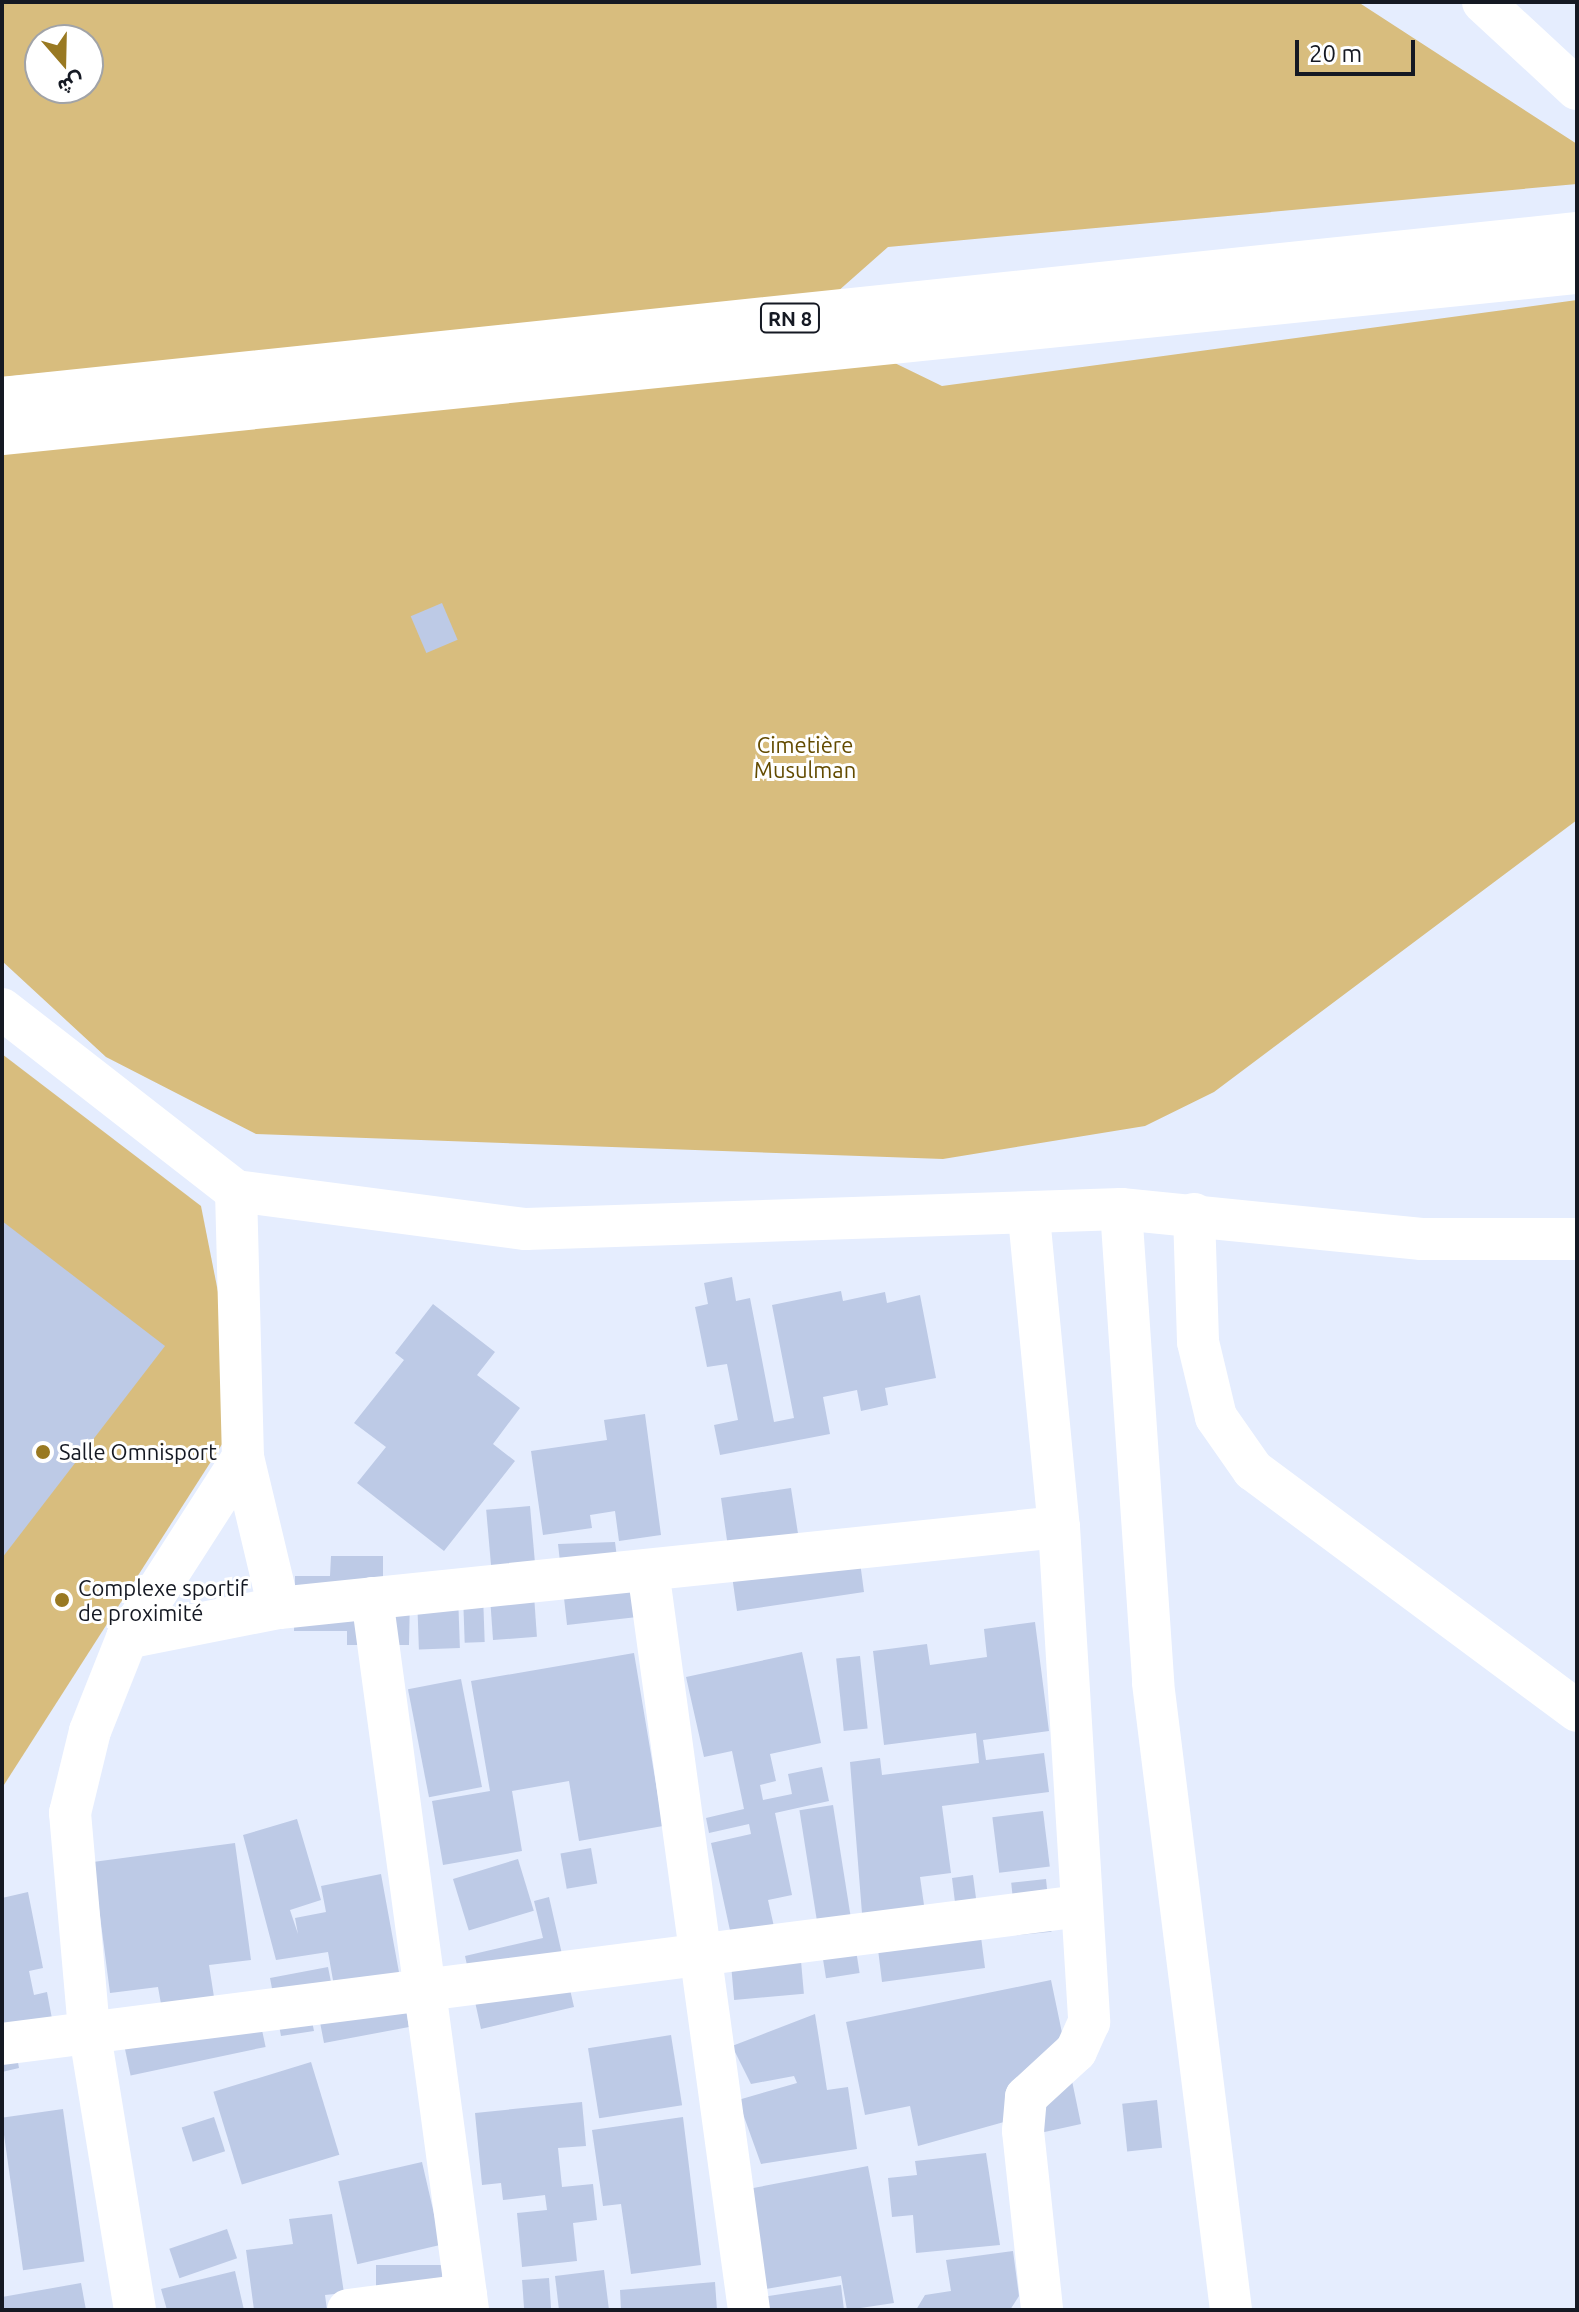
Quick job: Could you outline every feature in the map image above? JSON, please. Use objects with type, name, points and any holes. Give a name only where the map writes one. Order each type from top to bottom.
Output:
[{"type":"highway","name":"RN 8","points":[[2,399],[1577,234]]},
{"type":"highway","name":"RN 8","points":[[2,433],[1577,272]]},
{"type":"street","points":[[1483,2],[1577,89]]},
{"type":"street","points":[[2,1009],[236,1191],[526,1229],[1029,1217],[1121,1209],[1422,1239],[1577,1239]]},
{"type":"street","points":[[236,1191],[243,1457],[279,1608]]},
{"type":"street","points":[[1121,1209],[1153,1683],[1231,2310]]},
{"type":"street","points":[[1194,1214],[1198,1342],[1216,1417],[1253,1470],[1577,1711]]},
{"type":"street","points":[[1029,1217],[1059,1527],[1089,2022],[1076,2051],[1026,2097],[1024,2119],[1042,2310]]},
{"type":"street","points":[[135,2310],[89,2030],[70,1813],[90,1731],[127,1638],[243,1457]]},
{"type":"street","points":[[127,1638],[279,1608],[1059,1527]]},
{"type":"street","points":[[648,1570],[749,2310]]},
{"type":"street","points":[[348,2310],[467,2303],[372,1598]]},
{"type":"street","points":[[2,2044],[89,2030],[702,1951],[1081,1906]]},
{"type":"green space","points":[[2,2],[1358,2],[1577,144],[1577,184],[888,247],[828,300],[2,377]]},
{"type":"green space","name":"Cimetière Musulman","points":[[1577,300],[1577,820],[1214,1092],[1145,1126],[943,1159],[256,1134],[106,1057],[2,961],[2,449],[870,351],[942,386]]},
{"type":"green space","name":"Complexe sportif de proximité","points":[[2,1054],[201,1206],[242,1413],[2,1788]]},
{"type":"building","points":[[442,603],[458,640],[426,653],[411,616]]},
{"type":"building","name":"Salle Omnisport","points":[[2,1221],[165,1346],[2,1558]]},
{"type":"building","points":[[732,1277],[736,1301],[750,1298],[774,1422],[794,1418],[772,1305],[841,1291],[843,1301],[885,1292],[887,1303],[920,1295],[936,1378],[885,1388],[888,1405],[861,1411],[857,1390],[823,1397],[830,1434],[720,1455],[714,1425],[738,1420],[727,1364],[707,1367],[695,1307],[708,1304],[704,1283]]},
{"type":"building","points":[[433,1304],[495,1352],[477,1375],[520,1408],[493,1444],[515,1461],[444,1551],[357,1483],[386,1447],[354,1423],[404,1360],[395,1353]]},
{"type":"building","points":[[645,1414],[661,1535],[619,1541],[615,1511],[590,1515],[592,1528],[543,1535],[531,1451],[607,1440],[604,1420]]},
{"type":"building","points":[[791,1488],[799,1540],[856,1532],[864,1592],[737,1611],[721,1498]]},
{"type":"building","points":[[530,1506],[536,1574],[492,1578],[486,1510]]},
{"type":"building","points":[[615,1542],[620,1581],[642,1579],[646,1616],[567,1625],[558,1544]]},
{"type":"building","points":[[331,1556],[383,1556],[383,1597],[410,1597],[409,1645],[347,1645],[347,1631],[294,1631],[295,1576],[330,1576]]},
{"type":"building","points":[[533,1581],[537,1637],[493,1640],[489,1584]]},
{"type":"building","points":[[458,1594],[460,1648],[419,1649],[417,1595]]},
{"type":"building","points":[[483,1594],[485,1642],[465,1643],[463,1595]]},
{"type":"building","points":[[1035,1622],[1049,1731],[983,1740],[986,1760],[1044,1753],[1049,1792],[942,1806],[951,1873],[920,1877],[929,1940],[959,1935],[952,1878],[973,1875],[985,1968],[882,1982],[875,1925],[863,1926],[850,1762],[880,1758],[882,1775],[979,1763],[976,1733],[884,1745],[873,1651],[927,1644],[930,1665],[987,1657],[984,1629]]},
{"type":"building","points":[[802,1652],[821,1743],[770,1754],[776,1781],[760,1785],[763,1800],[792,1794],[788,1774],[822,1767],[829,1801],[775,1813],[792,1895],[768,1900],[779,1949],[736,1958],[711,1843],[751,1834],[749,1824],[709,1833],[706,1818],[744,1809],[732,1751],[704,1757],[686,1677]]},
{"type":"building","points":[[634,1653],[663,1826],[579,1841],[569,1781],[512,1791],[522,1851],[443,1865],[432,1801],[490,1791],[471,1681]]},
{"type":"building","points":[[860,1656],[868,1729],[844,1731],[836,1659]]},
{"type":"building","points":[[461,1679],[482,1787],[429,1797],[408,1689]]},
{"type":"building","points":[[833,1805],[860,1973],[826,1978],[799,1810]]},
{"type":"building","points":[[1043,1811],[1050,1867],[999,1873],[992,1817]]},
{"type":"building","points":[[297,1819],[321,1900],[290,1910],[298,1934],[295,1918],[326,1912],[321,1886],[381,1874],[409,2027],[324,2043],[314,1991],[334,1986],[328,1952],[276,1960],[243,1835]]},
{"type":"building","points":[[235,1843],[251,1960],[209,1965],[214,1997],[161,2004],[158,1987],[110,1993],[93,1862]]},
{"type":"building","points":[[591,1848],[597,1883],[567,1889],[560,1853]]},
{"type":"building","points":[[518,1859],[534,1911],[469,1931],[453,1879]]},
{"type":"building","points":[[1046,1879],[1052,1932],[1017,1935],[1011,1883]]},
{"type":"building","points":[[28,1892],[43,1968],[29,1971],[34,1995],[47,1992],[53,2024],[17,2057],[19,2068],[2,2072],[2,1898]]},
{"type":"building","points":[[549,1897],[574,2007],[481,2029],[465,1956],[543,1938],[534,1901]]},
{"type":"building","points":[[801,1961],[804,1994],[734,2000],[731,1967]]},
{"type":"building","points":[[328,1967],[331,1982],[305,1986],[314,2031],[281,2036],[270,1978]]},
{"type":"building","points":[[1051,1980],[1081,2124],[1008,2140],[1004,2122],[918,2146],[910,2106],[865,2115],[846,2022]]},
{"type":"building","points":[[255,1997],[266,2047],[131,2076],[120,2026]]},
{"type":"building","points":[[815,2014],[827,2090],[848,2087],[857,2149],[761,2164],[738,2100],[797,2083],[794,2076],[751,2084],[732,2046]]},
{"type":"building","points":[[671,2035],[682,2105],[599,2118],[588,2048]]},
{"type":"building","points":[[311,2062],[339,2155],[242,2185],[213,2092]]},
{"type":"building","points":[[1157,2100],[1162,2148],[1127,2151],[1122,2104]]},
{"type":"building","points":[[582,2102],[586,2146],[558,2148],[562,2187],[593,2184],[597,2220],[573,2223],[577,2261],[522,2267],[517,2213],[547,2210],[545,2195],[503,2200],[501,2183],[482,2185],[475,2113]]},
{"type":"building","points":[[63,2109],[84,2262],[23,2270],[2,2118]]},
{"type":"building","points":[[214,2117],[225,2151],[193,2162],[182,2128]]},
{"type":"building","points":[[683,2117],[701,2265],[631,2274],[621,2204],[603,2206],[592,2130]]},
{"type":"building","points":[[986,2153],[1000,2245],[916,2253],[913,2215],[892,2217],[888,2178],[917,2175],[915,2161]]},
{"type":"building","points":[[422,2162],[441,2245],[357,2264],[338,2181]]},
{"type":"building","points":[[868,2166],[894,2303],[847,2310],[841,2276],[766,2289],[748,2189]]},
{"type":"building","points":[[332,2214],[344,2293],[325,2295],[327,2310],[254,2310],[246,2250],[293,2244],[289,2219]]},
{"type":"building","points":[[227,2229],[237,2258],[179,2278],[169,2249]]},
{"type":"building","points":[[1013,2251],[1019,2296],[1010,2310],[916,2310],[925,2295],[951,2291],[946,2260]]},
{"type":"building","points":[[376,2265],[442,2265],[442,2310],[376,2310]]},
{"type":"building","points":[[604,2270],[609,2310],[559,2310],[555,2276]]},
{"type":"building","points":[[235,2271],[244,2310],[167,2310],[161,2289]]},
{"type":"building","points":[[549,2278],[551,2308],[524,2310],[522,2280]]},
{"type":"building","points":[[715,2282],[717,2310],[621,2310],[620,2290]]},
{"type":"building","points":[[81,2283],[86,2310],[2,2310],[2,2297]]},
{"type":"building","points":[[841,2285],[844,2310],[764,2310],[762,2297]]},
{"type":"place","name":"Salle Omnisport","points":[[43,1452]]},
{"type":"place","name":"Complexe sportif de proximité","points":[[62,1600]]}]
